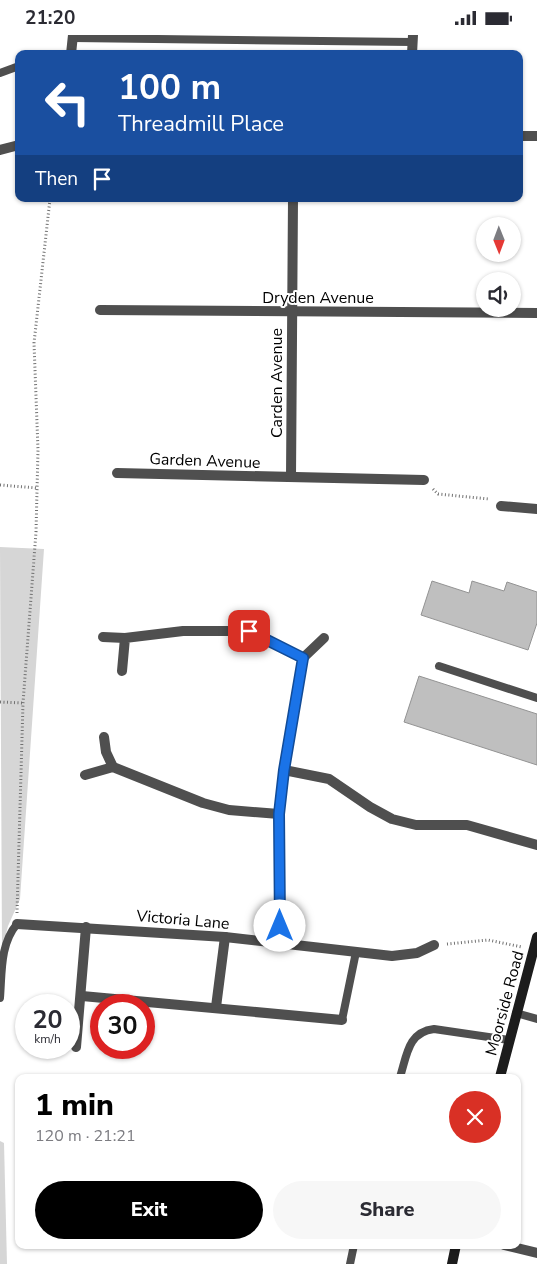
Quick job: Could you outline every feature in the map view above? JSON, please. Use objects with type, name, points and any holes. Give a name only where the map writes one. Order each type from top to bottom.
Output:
[{"type":"street","points":[[71,50],[73,36]]},
{"type":"street","points":[[523,136],[537,136]]},
{"type":"street","points":[[0,150],[15,146]]},
{"type":"street","name":"Carden Avenue","points":[[291,477],[293,202]]},
{"type":"street","name":"Dryden Avenue","points":[[100,310],[537,313]]},
{"type":"street","name":"Garden Avenue","points":[[118,473],[424,479]]},
{"type":"street","points":[[501,506],[537,509]]},
{"type":"street","points":[[104,637],[125,638],[183,631],[249,631],[303,658]]},
{"type":"street","points":[[122,671],[125,638]]},
{"type":"street","points":[[280,944],[279,814],[284,770],[303,658],[324,638]]},
{"type":"street","points":[[104,737],[106,752],[113,767]]},
{"type":"street","points":[[85,775],[113,767],[203,803],[229,810],[279,814]]},
{"type":"street","points":[[284,770],[329,779],[370,807],[392,819],[423,825],[466,825],[537,845]]},
{"type":"street","name":"Victoria Lane","points":[[17,924],[225,937],[392,956],[417,953],[434,945]]},
{"type":"street","points":[[80,1013],[86,927]]},
{"type":"street","points":[[216,1007],[225,937]]},
{"type":"street","name":"Moorside Road","points":[[501,1074],[537,937]]},
{"type":"street","points":[[82,996],[342,1020]]},
{"type":"street","points":[[452,1264],[455,1249]]},
{"type":"street","points":[[520,1249],[537,1253]]},
{"type":"lane","points":[[73,36],[412,38]]},
{"type":"lane","points":[[0,73],[15,67]]},
{"type":"lane","points":[[439,666],[537,698]]},
{"type":"lane","points":[[0,998],[3,955],[8,934],[17,924]]},
{"type":"lane","points":[[342,1020],[356,952]]},
{"type":"lane","points":[[516,1013],[537,1019]]},
{"type":"lane","points":[[401,1074],[409,1048],[417,1034],[424,1030],[434,1029],[509,1041]]},
{"type":"lane","points":[[350,1264],[353,1249]]},
{"type":"path","points":[[17,924],[23,703],[36,540],[37,488],[34,343],[50,202]]},
{"type":"path","points":[[424,479],[438,494],[500,501],[501,506]]},
{"type":"path","points":[[0,485],[37,488]]},
{"type":"path","points":[[0,702],[23,703]]},
{"type":"path","points":[[434,945],[488,940],[533,950]]},
{"type":"shaded area","points":[[0,547],[44,549],[20,899],[8,926],[2,949]]},
{"type":"shaded area","points":[[0,1141],[4,1143],[7,1264],[0,1264]]},
{"type":"building","points":[[432,581],[469,593],[472,581],[504,591],[507,582],[537,592],[537,623],[528,650],[421,615]]},
{"type":"building","points":[[419,676],[537,714],[537,765],[404,722]]},
{"type":"route","points":[[249,631],[303,658],[284,770],[279,814],[280,926]]}]
